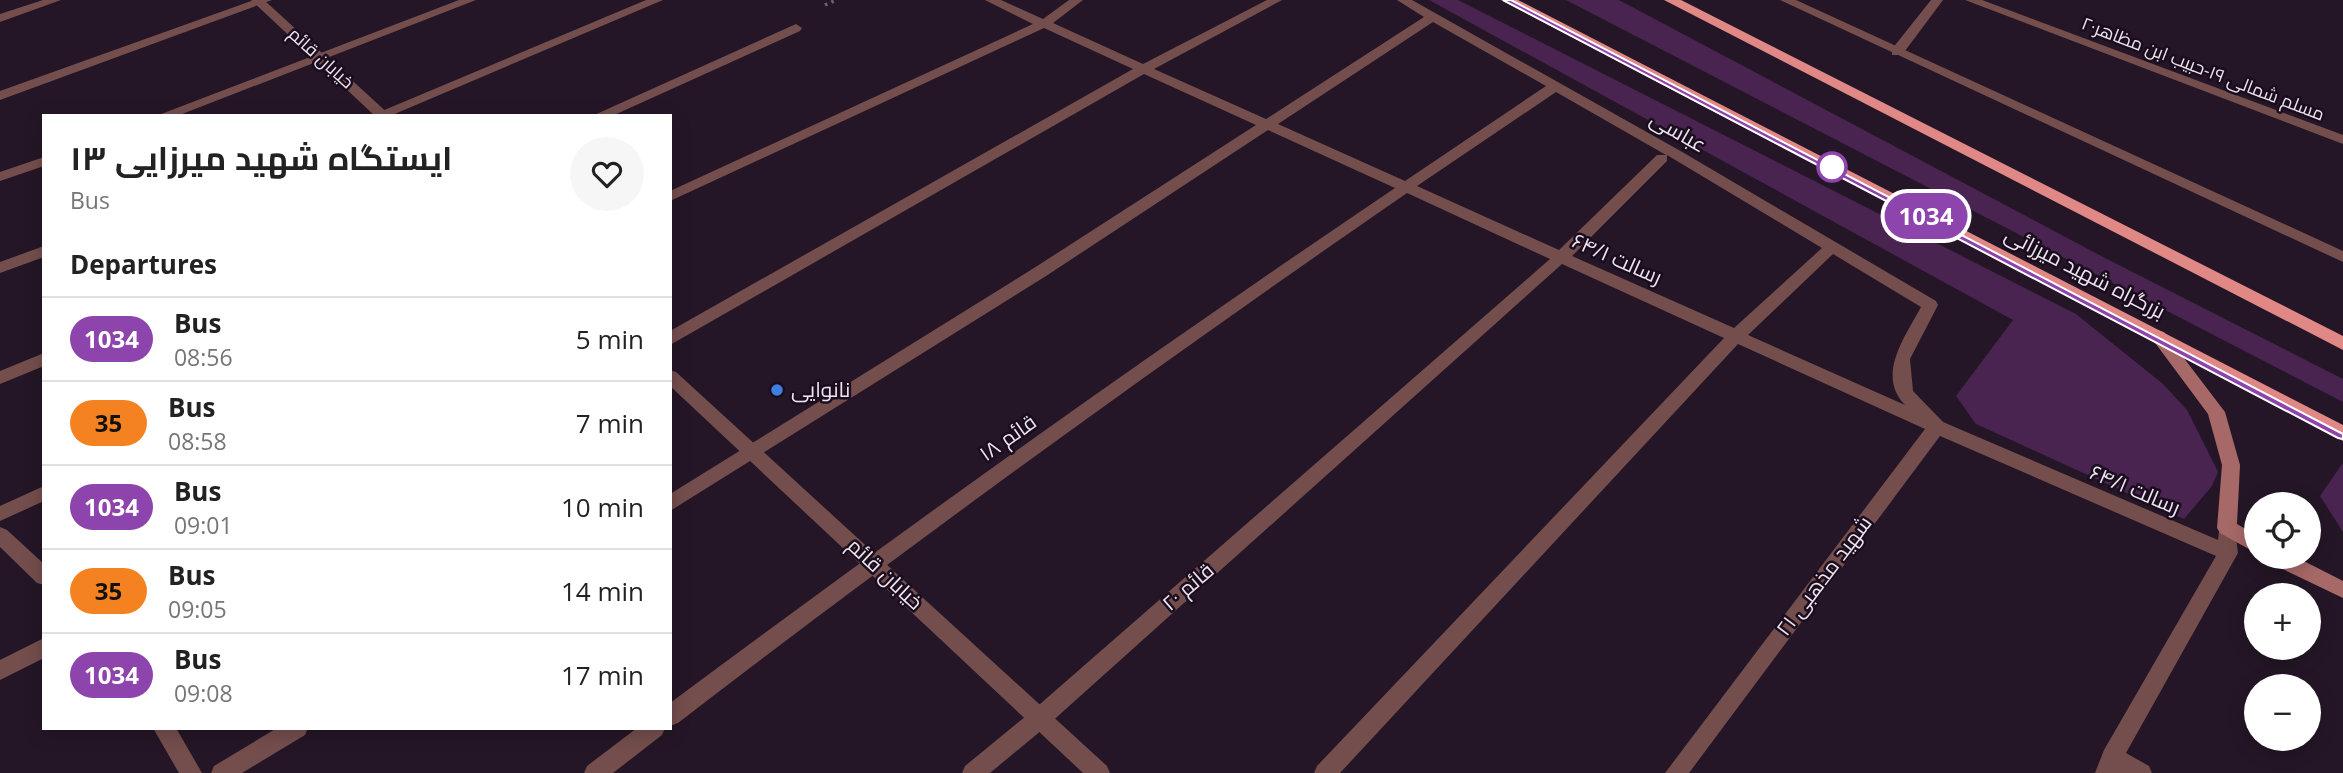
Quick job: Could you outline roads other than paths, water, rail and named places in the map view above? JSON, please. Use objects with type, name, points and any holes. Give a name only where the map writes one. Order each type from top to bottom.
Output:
[{"type":"highway","name":"بزرگراه شهید میرزائی","points":[[1508,0],[2343,434]]},
{"type":"highway","points":[[1671,0],[2343,344]]},
{"type":"main road","points":[[2158,336],[2216,412],[2231,465],[2227,528],[2244,538]]},
{"type":"main road","points":[[2302,569],[2343,590]]},
{"type":"street","points":[[0,18],[55,0]]},
{"type":"street","points":[[168,114],[470,0]]},
{"type":"street","points":[[383,114],[657,0]]},
{"type":"street","name":"رسالت ۶۴/۱","points":[[991,0],[1937,427],[2228,553]]},
{"type":"street","points":[[672,196],[1043,24],[1077,0]]},
{"type":"street","points":[[672,338],[1143,69],[1276,0]]},
{"type":"street","name":"عباسی","points":[[1402,0],[1930,305],[1901,359],[1904,393],[1937,427]]},
{"type":"street","points":[[1786,0],[2343,257]]},
{"type":"street","points":[[1897,52],[1937,0]]},
{"type":"street","name":"مسلم شمالی ۱۹-حبیب ابن مظاهر۲۰","points":[[1971,0],[2343,140]]},
{"type":"street","points":[[0,96],[261,1]]},
{"type":"street","name":"خیابان قائم","points":[[261,1],[380,114]]},
{"type":"street","points":[[672,502],[755,453],[1040,272],[1433,17]]},
{"type":"street","points":[[603,114],[796,28]]},
{"type":"street","name":"قائم ۱۸","points":[[672,714],[872,562],[1405,187],[1555,87]]},
{"type":"street","name":"قائم ۲۰","points":[[973,773],[1040,718],[1561,257],[1662,159]]},
{"type":"street","points":[[0,177],[42,162]]},
{"type":"street","points":[[1325,773],[1736,336],[1832,247]]},
{"type":"street","points":[[0,268],[42,252]]},
{"type":"street","points":[[0,378],[42,360]]},
{"type":"street","name":"خیابان قائم","points":[[672,378],[1099,773]]},
{"type":"street","name":"شهید مذهبی ۲۱","points":[[1675,773],[1937,427]]},
{"type":"street","points":[[0,514],[42,494]]},
{"type":"street","points":[[2140,773],[2109,765],[2228,553],[2227,528]]},
{"type":"street","points":[[0,535],[42,575]]},
{"type":"street","points":[[0,671],[42,648]]},
{"type":"street","points":[[165,730],[191,773]]},
{"type":"street","points":[[222,773],[294,730]]},
{"type":"street","points":[[595,773],[651,730]]},
{"type":"place","name":"نانوایی","points":[[777,390]]}]
